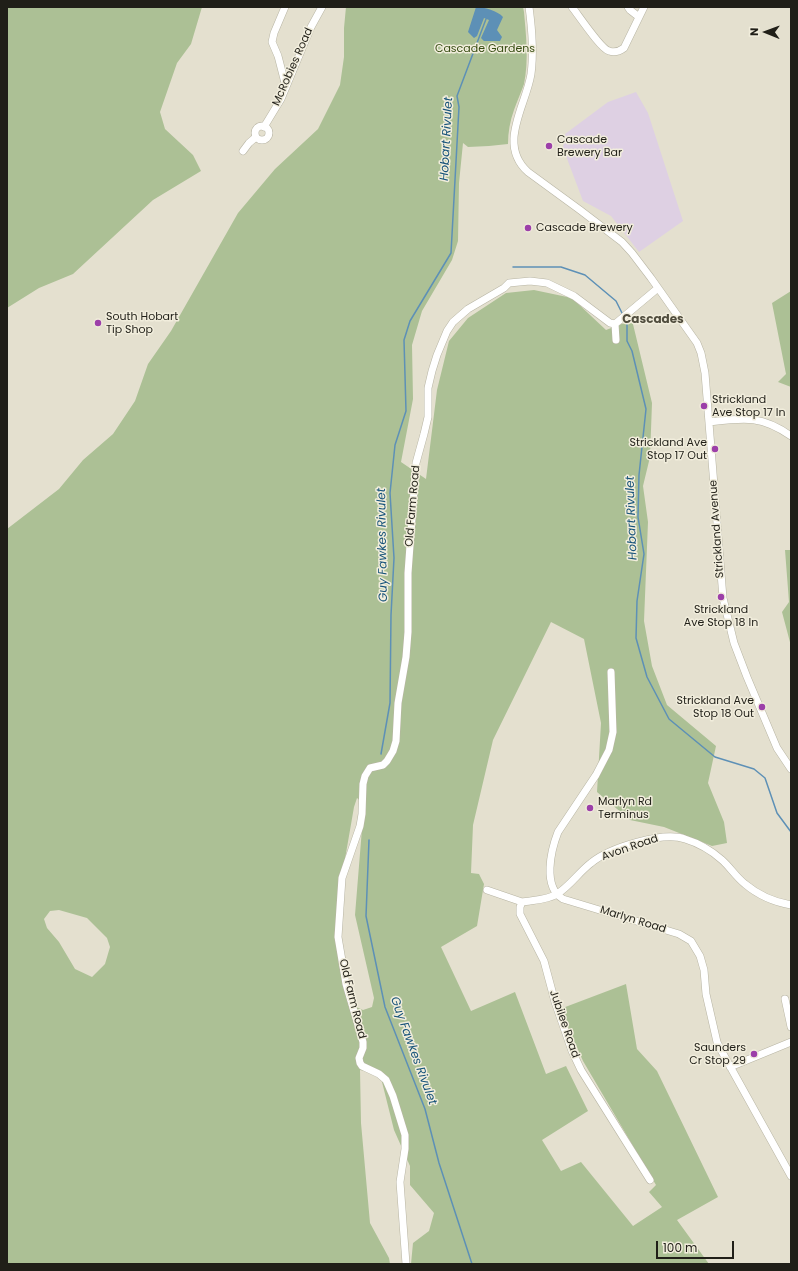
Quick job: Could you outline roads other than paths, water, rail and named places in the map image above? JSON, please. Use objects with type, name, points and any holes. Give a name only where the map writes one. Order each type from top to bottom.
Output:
[{"type":"street","points":[[285,7],[274,33],[272,42],[278,56],[286,87]]},
{"type":"street","name":"McRobies Road","points":[[243,151],[256,137],[260,139],[266,138],[268,132],[264,127],[281,99],[311,28],[322,7]]},
{"type":"street","name":"Strickland Avenue","points":[[529,7],[532,37],[532,65],[529,84],[514,131],[514,147],[518,159],[523,168],[530,174],[622,242],[658,288],[692,336],[701,353],[704,368],[709,422],[721,589],[738,655],[777,748],[791,769]]},
{"type":"street","points":[[572,7],[602,46],[615,52],[624,48],[644,7]]},
{"type":"street","points":[[628,7],[639,17]]},
{"type":"street","name":"Old Farm Road","points":[[406,1264],[400,1182],[405,1135],[393,1096],[386,1080],[379,1074],[362,1066],[360,1063],[359,1058],[363,1048],[363,1042],[346,984],[338,937],[342,878],[360,826],[365,776],[370,768],[382,765],[387,761],[396,741],[398,703],[408,644],[408,572],[416,463],[427,422],[428,388],[437,355],[447,331],[453,322],[468,309],[504,288],[509,283],[530,281],[541,282],[558,288],[574,296],[610,323],[615,324]]},
{"type":"street","points":[[616,340],[615,324],[658,288]]},
{"type":"street","points":[[709,422],[741,419],[758,420],[774,426],[791,436]]},
{"type":"street","points":[[487,890],[522,902],[546,898],[557,894],[552,883],[549,868],[554,842],[558,832],[600,767],[612,742],[613,701],[611,672]]},
{"type":"street","name":"Avon Road","points":[[557,894],[584,869],[600,857],[643,841],[670,836],[684,838],[700,845],[722,859],[740,880],[757,893],[773,901],[791,906]]},
{"type":"street","name":"Marlyn Road","points":[[557,894],[563,899],[679,934],[691,941],[697,950],[702,964],[706,994],[717,1042],[791,1176]]},
{"type":"street","name":"Jubilee Road","points":[[522,902],[520,914],[544,961],[555,1002],[572,1051],[581,1070],[650,1180]]},
{"type":"street","points":[[785,999],[791,1027]]},
{"type":"street","points":[[730,1067],[791,1042]]},
{"type":"street","points":[[778,1048],[791,1046]]},
{"type":"water","points":[[476,7],[491,10],[503,17],[497,30],[502,37],[500,41],[484,41],[481,38],[489,20],[484,18],[477,36],[474,38],[468,32]]},
{"type":"waterway","name":"Guy Fawkes Rivulet","points":[[381,754],[390,703],[391,615],[394,558],[390,493],[395,445],[406,411],[404,340],[410,321],[451,253],[459,107],[457,96],[486,19]]},
{"type":"waterway","name":"Hobart Rivulet","points":[[513,267],[561,267],[585,275],[616,301],[623,315]]},
{"type":"waterway","name":"Hobart Rivulet","points":[[624,318],[627,325],[627,341],[632,351],[646,409],[639,475],[638,517],[644,554],[637,601],[636,638],[647,677],[669,719],[715,757],[754,769],[765,778],[777,813],[791,832]]},
{"type":"waterway","name":"Guy Fawkes Rivulet","points":[[369,840],[366,916],[385,1007],[425,1109],[439,1163],[472,1264]]},
{"type":"place","name":"Cascade Brewery Bar","points":[[549,146]]},
{"type":"place","name":"Cascade Brewery","points":[[528,228]]},
{"type":"place","name":"South Hobart Tip Shop","points":[[98,323]]},
{"type":"place","name":"Strickland Ave Stop 17 In","points":[[704,406]]},
{"type":"place","name":"Strickland Ave Stop 17 Out","points":[[715,449]]},
{"type":"place","name":"Strickland Ave Stop 18 In","points":[[721,597]]},
{"type":"place","name":"Strickland Ave Stop 18 Out","points":[[762,707]]},
{"type":"place","name":"Marlyn Rd Terminus","points":[[590,808]]},
{"type":"place","name":"Saunders Cr Stop 29","points":[[754,1054]]},
{"type":"district","name":"Cascades","points":[[653,320]]},
{"type":"park label","name":"Cascade Gardens","points":[[485,49]]}]
